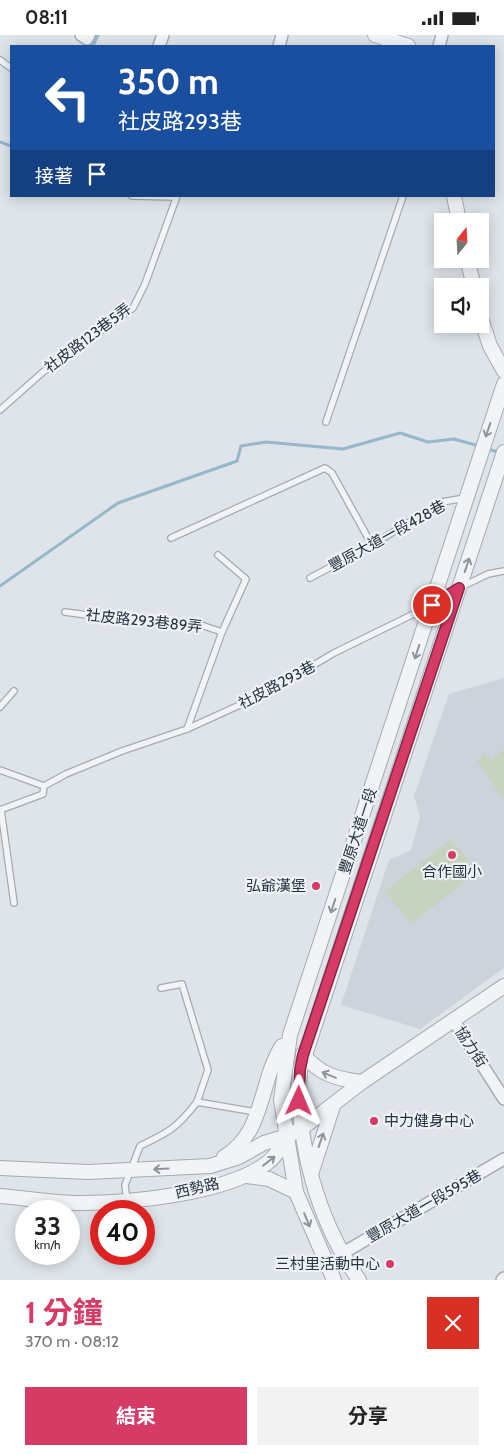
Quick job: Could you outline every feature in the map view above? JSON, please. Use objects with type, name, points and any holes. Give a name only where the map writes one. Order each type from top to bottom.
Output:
[{"type":"street","points":[[375,35],[405,45]]},
{"type":"street","points":[[454,197],[457,213]]},
{"type":"street","points":[[486,333],[490,346],[504,371]]},
{"type":"street","name":"豐原大道一段","points":[[334,1280],[296,1192],[281,1100],[290,1035],[504,384]]},
{"type":"street","name":"豐原大道一段","points":[[359,1280],[332,1232],[312,1175],[301,1129],[299,1085],[303,1055],[504,452]]},
{"type":"street","name":"西勢路","points":[[0,1168],[88,1172],[210,1166],[224,1163],[264,1143],[288,1136],[301,1129],[362,1082],[504,986]]},
{"type":"street","name":"協力街","points":[[454,1021],[504,1099]]},
{"type":"street","points":[[210,1166],[241,1144],[252,1127],[280,1049],[290,1035]]},
{"type":"street","points":[[303,1055],[313,1067],[325,1074],[338,1079],[362,1082]]},
{"type":"street","points":[[312,1175],[332,1106]]},
{"type":"street","name":"西勢路","points":[[134,1200],[194,1191],[247,1176],[276,1156],[288,1136]]},
{"type":"street","name":"豐原大道一段595巷","points":[[343,1253],[504,1159]]},
{"type":"street","points":[[247,1176],[269,1179],[296,1192]]},
{"type":"street","name":"西勢路","points":[[0,1196],[90,1203]]},
{"type":"lane","name":"社皮路123巷5弄","points":[[0,410],[42,372],[133,308],[145,284],[176,197]]},
{"type":"lane","points":[[326,422],[403,197]]},
{"type":"lane","points":[[171,538],[325,468],[332,473],[372,545]]},
{"type":"lane","name":"豐原大道一段428巷","points":[[310,578],[372,545],[442,502],[465,498]]},
{"type":"lane","name":"社皮路293巷89弄","points":[[188,729],[222,632],[246,579],[218,555]]},
{"type":"lane","name":"社皮路293巷","points":[[14,903],[0,810],[43,794],[44,786],[66,774],[122,751],[188,729],[266,693],[334,653],[432,605],[459,588],[488,574],[504,571]]},
{"type":"lane","name":"社皮路293巷89弄","points":[[65,612],[139,622],[201,625],[222,632]]},
{"type":"lane","points":[[0,707],[14,691]]},
{"type":"lane","points":[[0,770],[44,786]]},
{"type":"lane","points":[[127,1200],[125,1185],[140,1146],[169,1133],[177,1126],[197,1101],[208,1070],[182,984],[161,988]]},
{"type":"lane","points":[[197,1101],[258,1113]]},
{"type":"shaded area","name":"合作國小","points":[[504,678],[504,968],[420,1029],[341,1005],[389,860],[411,850],[420,817],[414,796],[449,694]]},
{"type":"green space","points":[[504,749],[504,800],[477,761],[485,753],[491,760]]},
{"type":"green space","points":[[451,839],[477,872],[411,924],[385,891]]},
{"type":"waterway","points":[[93,45],[98,35]]},
{"type":"waterway","points":[[0,142],[10,146]]},
{"type":"waterway","points":[[0,586],[118,503],[237,461],[241,446],[266,442],[343,449],[400,433],[428,442],[454,439],[479,446]]},
{"type":"waterway","points":[[488,449],[501,453]]},
{"type":"place","name":"合作國小","points":[[452,855]]},
{"type":"place","name":"弘爺漢堡","points":[[316,886]]},
{"type":"place","name":"中力健身中心","points":[[374,1121]]},
{"type":"place","name":"三村里活動中心","points":[[390,1264]]},
{"type":"route","points":[[299,1101],[300,1070],[303,1055],[459,588],[432,605]]}]
